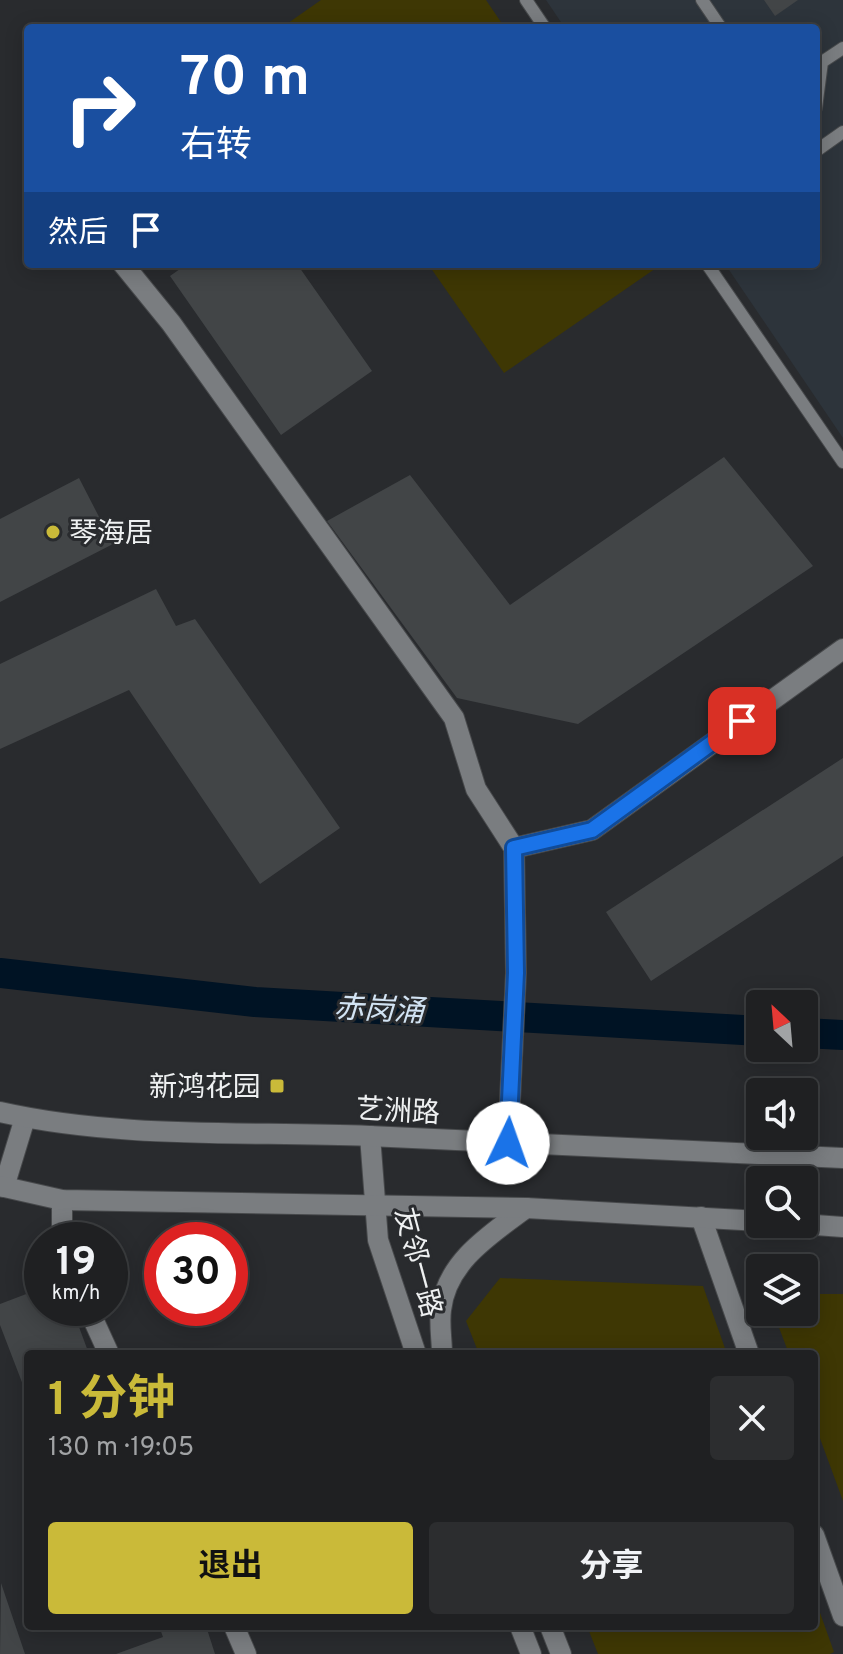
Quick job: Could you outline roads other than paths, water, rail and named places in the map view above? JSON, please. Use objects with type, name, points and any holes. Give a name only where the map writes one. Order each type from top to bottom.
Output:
[{"type":"street","points":[[126,268],[171,323],[454,718],[476,789],[514,848],[516,997],[508,1143]]},
{"type":"street","points":[[514,848],[592,830],[843,649]]},
{"type":"street","name":"艺洲路","points":[[0,1112],[25,1118],[143,1130],[370,1136],[843,1158]]},
{"type":"street","points":[[25,1118],[2,1186],[62,1200],[526,1208],[746,1220]]},
{"type":"street","name":"友邻一路","points":[[370,1136],[374,1205],[387,1274],[415,1350]]},
{"type":"street","points":[[62,1200],[62,1222]]},
{"type":"street","name":"友邻一路","points":[[442,1350],[441,1310],[449,1280],[470,1252],[526,1208]]},
{"type":"street","points":[[701,1217],[748,1350]]},
{"type":"street","points":[[818,1225],[843,1227]]},
{"type":"street","points":[[96,1326],[107,1350]]},
{"type":"street","points":[[818,1546],[843,1616]]},
{"type":"street","points":[[236,1630],[246,1654]]},
{"type":"street","points":[[522,1630],[531,1654]]},
{"type":"street","points":[[552,1630],[561,1654]]},
{"type":"lane","points":[[526,0],[542,24]]},
{"type":"lane","points":[[702,0],[718,24]]},
{"type":"lane","points":[[820,60],[843,48]]},
{"type":"lane","points":[[820,148],[843,132]]},
{"type":"lane","points":[[710,268],[843,462]]},
{"type":"waterway","name":"赤岗涌","points":[[0,973],[255,1002],[746,1030]]},
{"type":"waterway","name":"赤岗涌","points":[[818,1034],[843,1035]]},
{"type":"place","name":"琴海居","points":[[53,532]]},
{"type":"place","name":"新鸿花园","points":[[277,1086]]}]
